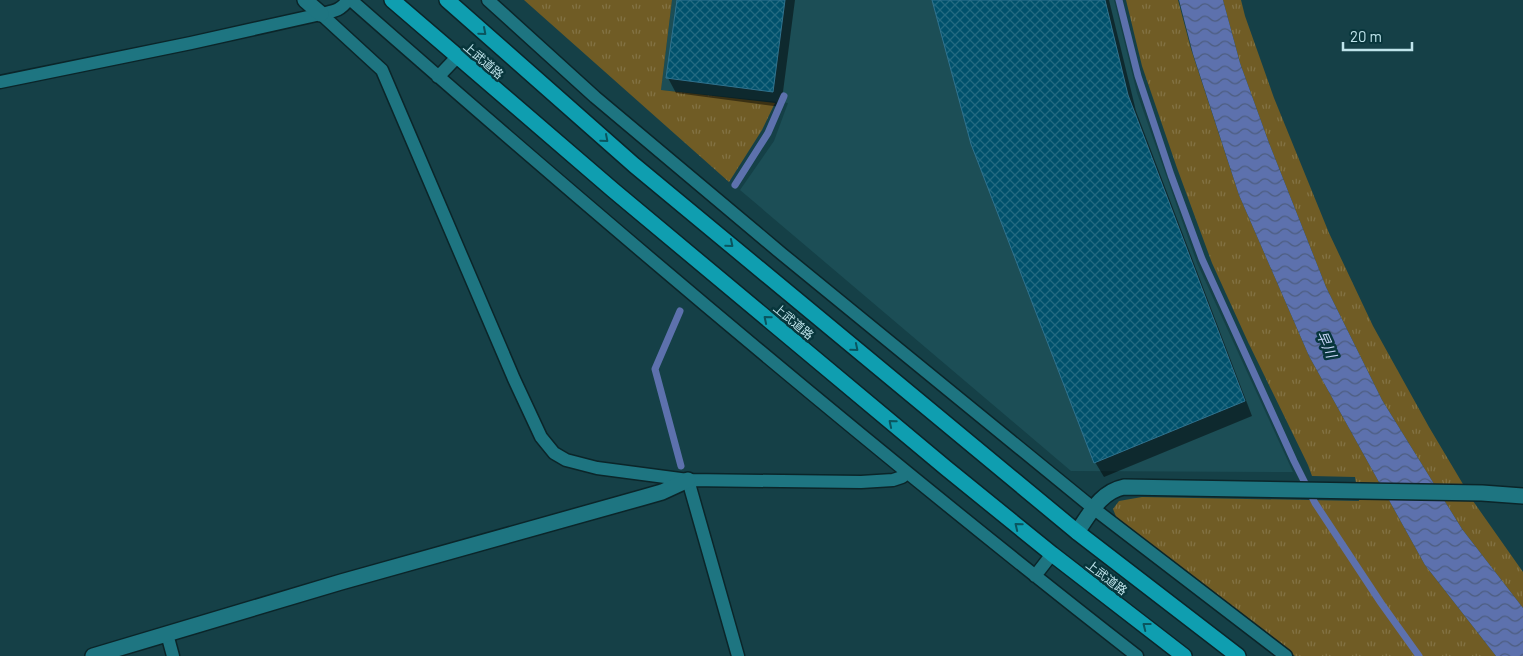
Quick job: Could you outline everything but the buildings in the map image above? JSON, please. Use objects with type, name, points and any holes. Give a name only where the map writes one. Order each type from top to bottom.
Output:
[{"type":"highway","name":"上武道路","points":[[392,0],[620,196],[1052,554],[1184,656]]},
{"type":"highway","name":"上武道路","points":[[447,0],[634,165],[1077,532],[1238,656]]},
{"type":"street","points":[[306,0],[321,14]]},
{"type":"street","points":[[93,656],[341,582],[662,492],[688,480]]},
{"type":"street","points":[[1077,532],[1106,494],[1114,489],[1124,487],[1482,493],[1523,496]]},
{"type":"lane","points":[[0,82],[191,44],[321,14],[343,7],[349,0],[701,302],[907,473],[1137,656]]},
{"type":"lane","points":[[488,0],[595,97],[744,222],[1094,508],[1286,656]]},
{"type":"lane","points":[[321,14],[382,70],[514,379],[541,437],[554,453],[566,460],[621,472],[688,480],[861,482],[893,480],[907,473]]},
{"type":"lane","points":[[438,77],[457,56]]},
{"type":"lane","points":[[688,480],[738,656]]},
{"type":"lane","points":[[1035,576],[1052,554]]},
{"type":"lane","points":[[167,634],[173,656]]},
{"type":"shaded area","points":[[672,0],[1114,0],[1137,93],[1197,263],[1293,472],[1071,471],[740,190],[774,141],[788,103],[661,90]]},
{"type":"green space","points":[[524,0],[672,0],[661,90],[775,103],[762,130],[729,182]]},
{"type":"green space","points":[[1126,0],[1178,0],[1191,49],[1239,195],[1309,356],[1425,565],[1496,656],[1295,656],[1117,519],[1113,509],[1119,501],[1142,497],[1359,501],[1355,477],[1312,476],[1248,342],[1212,263],[1177,168],[1142,66]]},
{"type":"green space","points":[[1223,0],[1241,0],[1274,98],[1329,233],[1373,326],[1429,427],[1473,501],[1523,572],[1523,608],[1462,529],[1382,400],[1326,287],[1269,143],[1240,63]]},
{"type":"water","name":"早川","points":[[1179,0],[1223,0],[1240,63],[1269,143],[1326,287],[1382,400],[1462,529],[1523,608],[1523,656],[1496,656],[1425,565],[1309,356],[1239,195],[1193,54]]},
{"type":"waterway","points":[[1119,0],[1138,76],[1171,175],[1202,259],[1294,461],[1315,503],[1381,603],[1419,656]]},
{"type":"waterway","points":[[735,185],[768,133],[784,96]]},
{"type":"waterway","points":[[680,311],[655,369],[681,466]]}]
